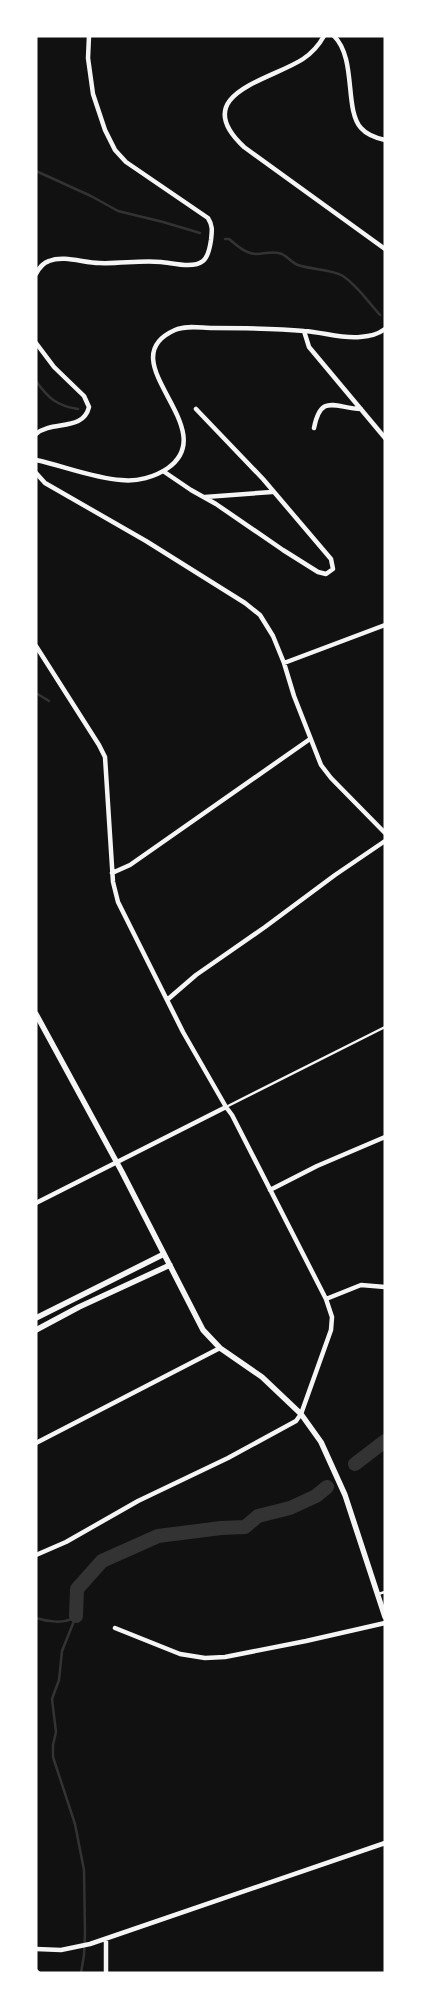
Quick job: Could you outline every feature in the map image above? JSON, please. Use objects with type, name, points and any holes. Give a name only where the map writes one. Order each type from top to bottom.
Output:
[{"type":"street","points":[[36,274],[43,264],[60,259],[97,263],[140,261],[192,265],[202,262],[210,244],[213,230],[208,218],[126,162],[110,142],[91,86],[88,58],[89,36]]},
{"type":"street","points":[[324,36],[312,52],[302,59],[246,86],[234,95],[228,101],[226,122],[230,131],[244,147],[385,249]]},
{"type":"street","points":[[334,36],[345,56],[354,110],[359,126],[366,133],[385,140]]},
{"type":"street","points":[[36,460],[122,480],[146,478],[163,471],[174,463],[182,449],[184,434],[180,418],[157,379],[153,366],[154,356],[160,340],[177,329],[304,331],[358,338],[375,335],[385,329]]},
{"type":"street","points":[[304,331],[310,347],[385,438]]},
{"type":"street","points":[[36,343],[54,367],[84,396],[89,407],[86,416],[82,420],[45,428],[36,434]]},
{"type":"street","points":[[314,428],[317,414],[327,404],[361,409]]},
{"type":"street","points":[[163,471],[318,572],[322,574],[329,573],[332,569],[331,559],[272,492],[263,479],[196,409]]},
{"type":"street","points":[[36,473],[45,483],[146,541],[251,608],[266,623],[284,663],[317,758],[326,771],[385,834]]},
{"type":"street","points":[[204,497],[272,492]]},
{"type":"street","points":[[284,663],[385,625]]},
{"type":"street","points":[[36,646],[99,744],[105,757],[114,891],[123,915],[183,1032],[232,1115],[326,1299],[332,1317],[331,1330],[301,1414],[296,1421],[228,1458],[138,1501],[66,1542],[36,1555]]},
{"type":"street","points":[[112,873],[138,860],[310,739]]},
{"type":"street","points":[[168,1000],[196,975],[272,922],[335,874],[385,841]]},
{"type":"street","points":[[36,1014],[117,1163],[203,1330],[220,1348],[262,1378],[301,1414],[321,1442],[334,1467],[382,1593],[385,1617]]},
{"type":"street","points":[[36,1203],[226,1107]]},
{"type":"street","points":[[270,1190],[316,1166],[385,1137]]},
{"type":"street","points":[[36,1318],[164,1254]]},
{"type":"street","points":[[36,1330],[79,1307],[170,1264]]},
{"type":"street","points":[[326,1299],[361,1286],[385,1287]]},
{"type":"street","points":[[36,1443],[220,1348]]},
{"type":"street","points":[[115,1628],[180,1654],[205,1658],[306,1641],[385,1623]]},
{"type":"street","points":[[36,1949],[61,1950],[90,1944],[385,1843]]},
{"type":"street","points":[[106,1939],[106,1973]]},
{"type":"lane","points":[[226,1107],[385,1027]]},
{"type":"waterway","points":[[36,171],[91,196],[118,211],[200,233]]},
{"type":"waterway","points":[[225,239],[229,239],[241,249],[249,252],[256,254],[279,253],[298,265],[343,276],[363,294],[380,315]]},
{"type":"waterway","points":[[36,381],[54,400],[64,406],[78,409]]},
{"type":"waterway","points":[[36,693],[49,701]]},
{"type":"waterway","points":[[355,1464],[385,1441]]},
{"type":"waterway","points":[[76,1616],[77,1589],[102,1561],[158,1536],[245,1527],[258,1516],[290,1508],[316,1496],[327,1487]]},
{"type":"waterway","points":[[76,1616],[62,1651],[59,1680],[52,1699],[56,1732],[53,1757],[75,1824],[84,1870],[85,1934],[81,1973]]},
{"type":"waterway","points":[[36,1618],[56,1622],[66,1621],[75,1617]]}]
